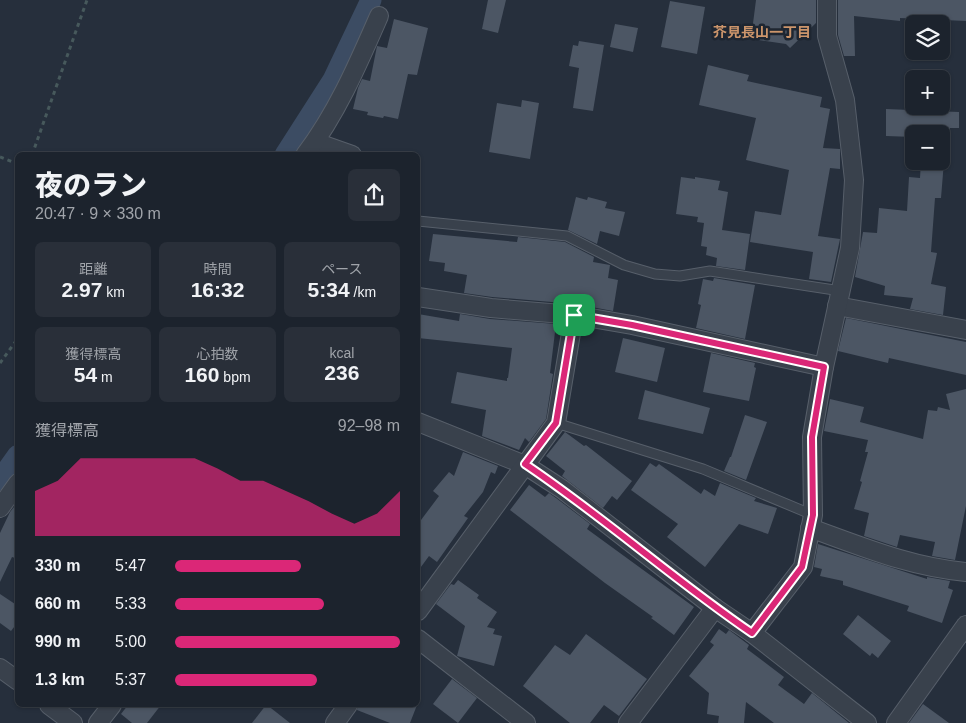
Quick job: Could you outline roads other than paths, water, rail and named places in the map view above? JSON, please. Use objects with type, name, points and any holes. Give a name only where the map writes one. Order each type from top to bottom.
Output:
[{"type":"street","points":[[752,633],[802,567],[812,522],[812,437],[824,367],[850,248],[854,180],[845,100],[827,36],[827,0]]},
{"type":"street","points":[[331,152],[310,149],[352,78],[379,16]]},
{"type":"street","points":[[420,297],[491,308],[574,315],[632,325],[824,367]]},
{"type":"street","points":[[839,299],[966,330]]},
{"type":"street","points":[[420,608],[556,423],[574,315]]},
{"type":"street","points":[[420,423],[525,464],[562,489],[715,608],[752,633],[868,723]]},
{"type":"street","points":[[0,508],[15,487]]},
{"type":"street","points":[[812,522],[899,560],[938,569],[966,572]]},
{"type":"street","points":[[628,723],[715,608]]},
{"type":"street","points":[[896,723],[966,625]]},
{"type":"street","points":[[420,641],[526,723]]},
{"type":"street","points":[[0,668],[15,679]]},
{"type":"street","points":[[52,707],[73,723]]},
{"type":"street","points":[[102,722],[111,707]]},
{"type":"street","points":[[335,723],[347,707]]},
{"type":"lane","points":[[420,221],[567,236],[624,265],[655,274],[680,276],[710,271],[839,299]]},
{"type":"lane","points":[[556,423],[703,469],[812,522]]},
{"type":"waterway","points":[[287,152],[333,80],[371,0]]},
{"type":"waterway","points":[[0,480],[15,459]]},
{"type":"district","name":"芥見長山一丁目","points":[[762,32]]}]
